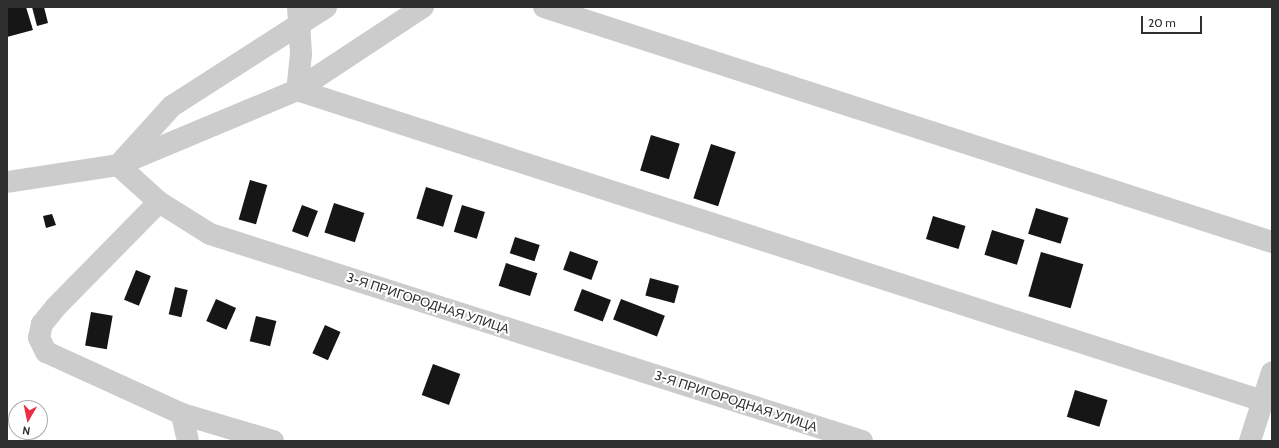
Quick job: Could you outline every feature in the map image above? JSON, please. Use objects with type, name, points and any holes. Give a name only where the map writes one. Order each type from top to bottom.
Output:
[{"type":"street","points":[[118,165],[172,106],[300,16],[326,7]]},
{"type":"street","points":[[7,182],[118,165],[297,90],[423,7]]},
{"type":"street","points":[[544,7],[1272,242]]},
{"type":"street","points":[[297,90],[301,54],[300,16]]},
{"type":"street","points":[[297,90],[1263,401]]},
{"type":"street","name":"3-Я ПРИГОРОДНАЯ УЛИЦА","points":[[118,165],[160,202],[210,234],[862,441]]},
{"type":"street","points":[[160,202],[55,308],[42,324],[39,338],[46,352],[182,414],[273,441]]},
{"type":"street","points":[[1250,441],[1272,372]]},
{"type":"street","points":[[182,414],[188,441]]},
{"type":"building","points":[[7,7],[26,7],[33,30],[7,37]]},
{"type":"building","points":[[32,7],[44,7],[48,23],[37,26]]},
{"type":"building","points":[[651,135],[680,144],[669,179],[640,170]]},
{"type":"building","points":[[711,144],[736,152],[718,206],[693,198]]},
{"type":"building","points":[[250,180],[267,185],[256,224],[239,219]]},
{"type":"building","points":[[426,187],[453,195],[443,227],[416,219]]},
{"type":"building","points":[[334,203],[364,213],[355,242],[324,232]]},
{"type":"building","points":[[302,205],[318,211],[308,237],[292,231]]},
{"type":"building","points":[[462,205],[485,212],[477,239],[454,232]]},
{"type":"building","points":[[1036,208],[1069,218],[1061,244],[1028,234]]},
{"type":"building","points":[[52,214],[56,225],[46,228],[43,216]]},
{"type":"building","points":[[933,216],[966,226],[958,249],[926,239]]},
{"type":"building","points":[[992,230],[1025,240],[1017,265],[984,255]]},
{"type":"building","points":[[515,237],[540,245],[534,261],[510,253]]},
{"type":"building","points":[[570,251],[598,261],[591,280],[563,270]]},
{"type":"building","points":[[1041,252],[1083,264],[1071,308],[1028,296]]},
{"type":"building","points":[[506,263],[537,273],[530,296],[499,286]]},
{"type":"building","points":[[136,270],[151,276],[139,306],[124,300]]},
{"type":"building","points":[[650,278],[679,286],[674,303],[645,295]]},
{"type":"building","points":[[175,287],[188,290],[181,317],[169,314]]},
{"type":"building","points":[[582,289],[611,300],[603,322],[574,310]]},
{"type":"building","points":[[216,299],[236,308],[226,330],[206,321]]},
{"type":"building","points":[[621,299],[665,316],[657,336],[613,320]]},
{"type":"building","points":[[91,312],[113,316],[107,349],[85,345]]},
{"type":"building","points":[[256,316],[276,321],[270,346],[250,341]]},
{"type":"building","points":[[325,325],[341,332],[328,360],[312,353]]},
{"type":"building","points":[[433,364],[460,374],[449,405],[422,395]]},
{"type":"building","points":[[1075,390],[1108,400],[1099,427],[1067,417]]}]
